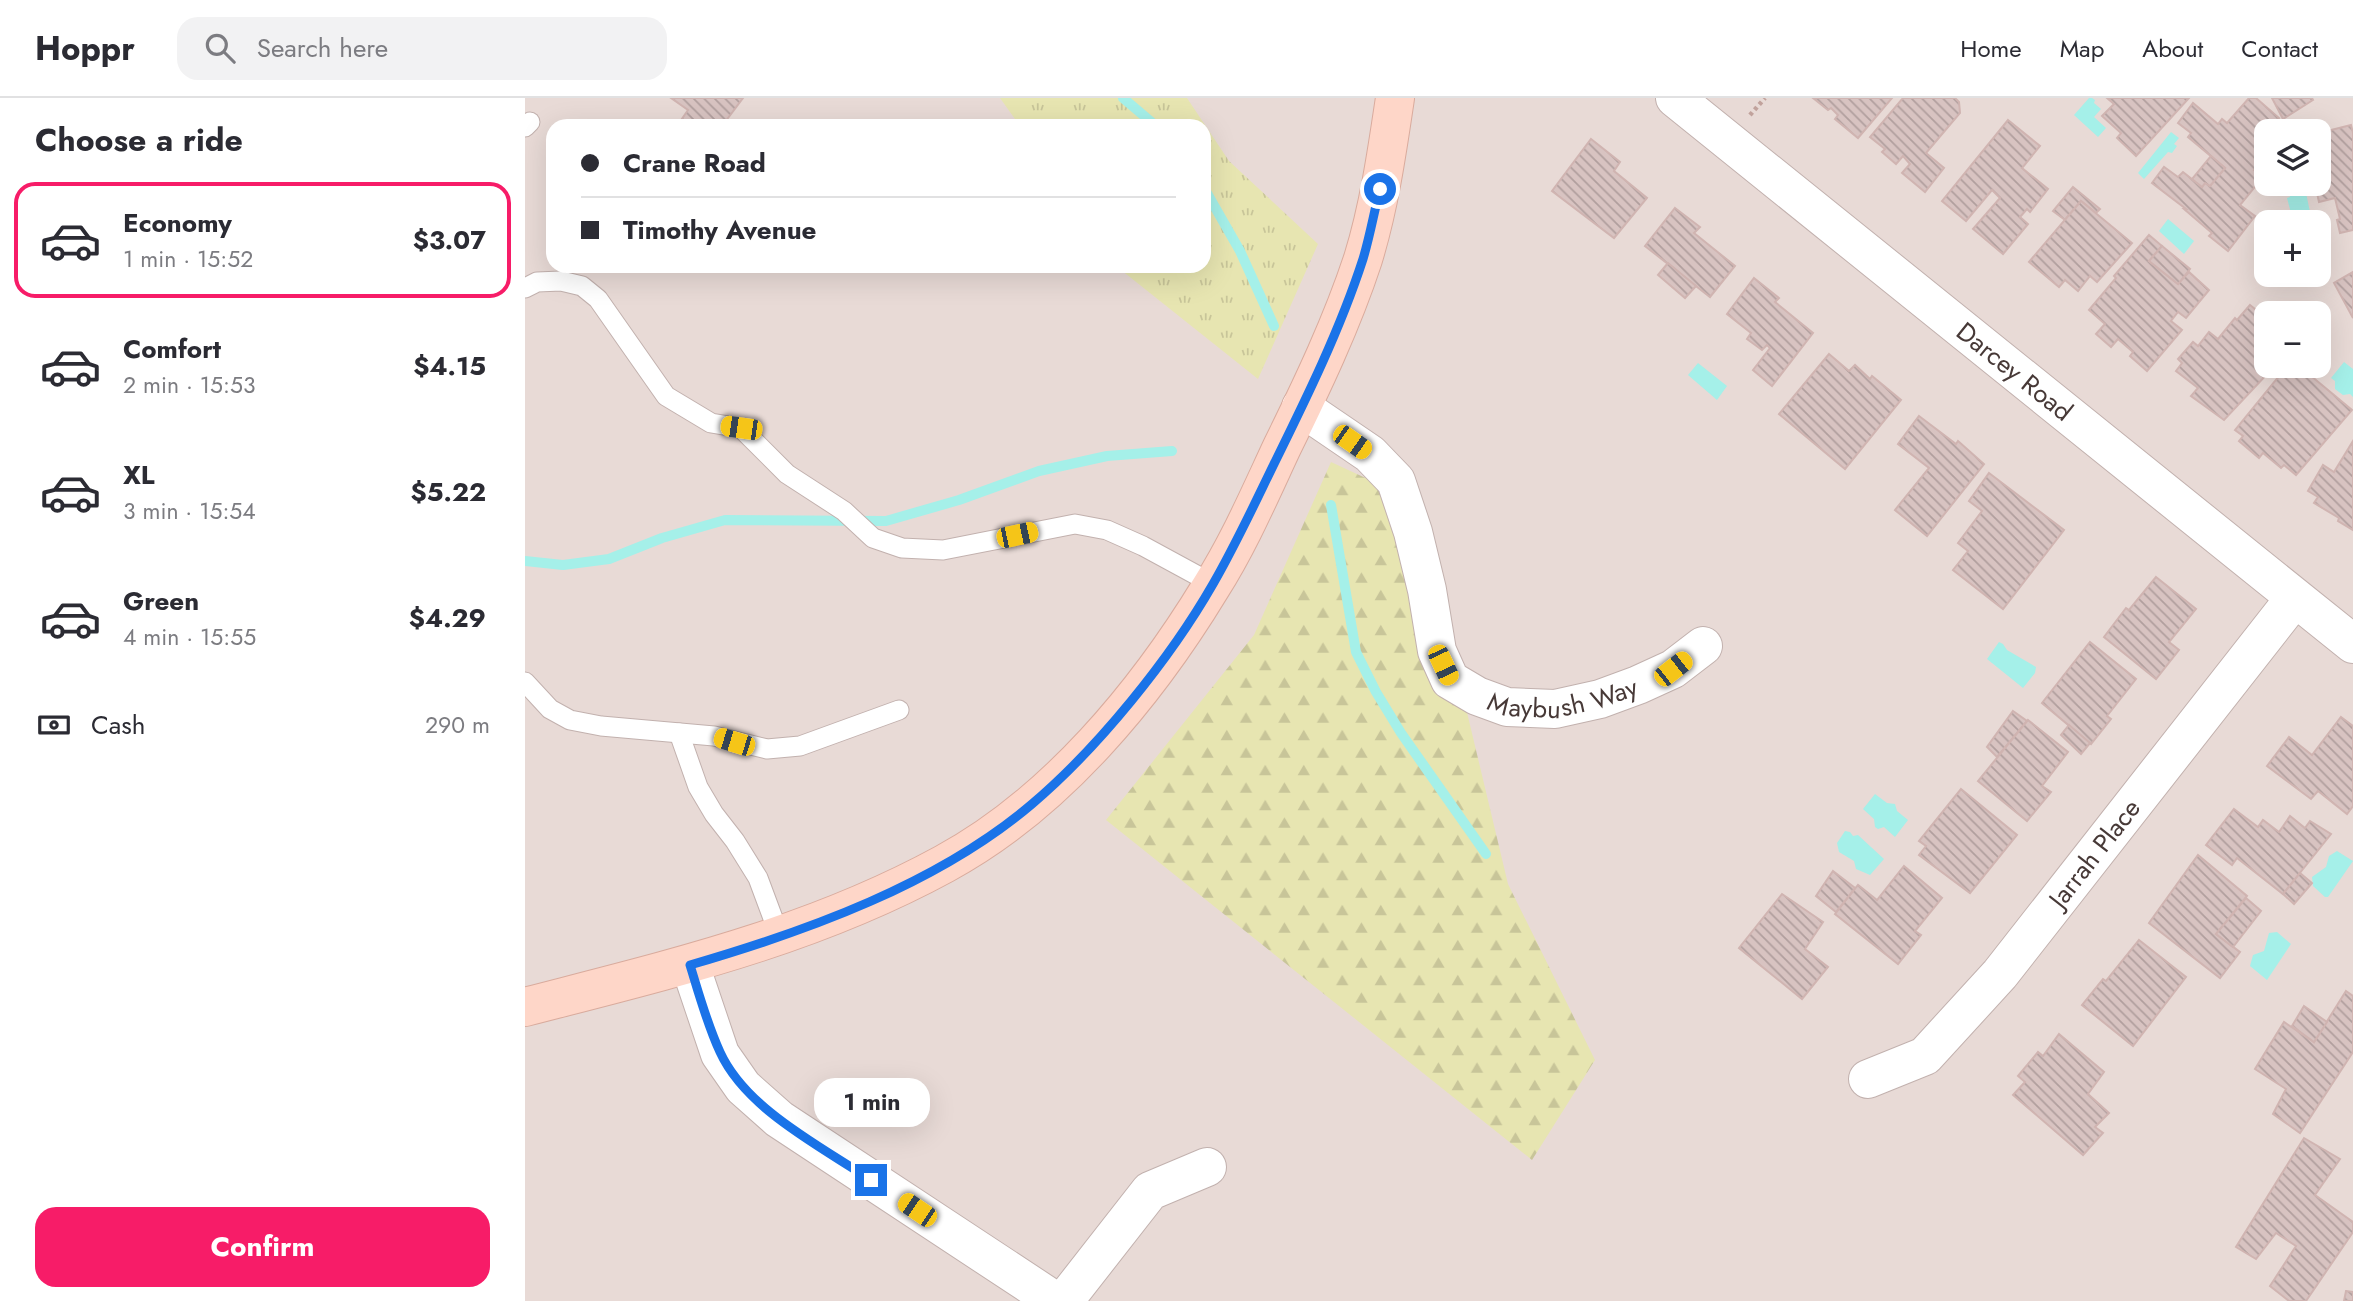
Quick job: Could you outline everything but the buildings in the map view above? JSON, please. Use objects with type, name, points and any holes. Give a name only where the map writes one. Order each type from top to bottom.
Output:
[{"type":"street","points":[[525,1007],[690,965],[781,937],[884,894],[946,863],[994,832],[1063,776],[1105,730],[1179,636],[1213,584],[1301,408],[1363,258],[1385,166],[1395,98]]},
{"type":"street","name":"Darcey Road","points":[[1675,98],[2353,644]]},
{"type":"street","name":"Maybush Way","points":[[1301,408],[1370,454],[1396,481],[1413,533],[1427,590],[1437,651],[1450,680],[1477,696],[1507,707],[1555,709],[1638,685],[1673,669],[1703,646]]},
{"type":"street","name":"Jarrah Place","points":[[1868,1079],[1924,1056],[2000,974],[2294,598]]},
{"type":"street","points":[[690,965],[720,1054],[743,1087],[779,1119],[1055,1301]]},
{"type":"street","points":[[1064,1301],[1150,1191],[1207,1167]]},
{"type":"lane","points":[[525,288],[537,282],[561,281],[582,286],[598,299],[666,396],[711,423],[741,428],[787,474],[844,511],[873,538],[902,548],[943,550],[1075,524],[1107,530],[1213,584]]},
{"type":"lane","points":[[525,682],[550,709],[570,720],[601,726],[714,736],[767,749],[800,746],[899,710]]},
{"type":"lane","points":[[679,733],[698,787],[758,878],[781,937]]},
{"type":"shaded area","points":[[525,98],[2353,98],[2353,1301],[525,1301]]},
{"type":"green space","points":[[1000,98],[1187,98],[1201,119],[1015,119]]},
{"type":"green space","points":[[1211,134],[1229,161],[1318,244],[1258,379],[1125,273],[1211,273]]},
{"type":"green space","points":[[1331,462],[1385,487],[1465,704],[1508,884],[1595,1060],[1532,1160],[1106,820],[1254,635]]},
{"type":"water","points":[[2089,98],[2095,100],[2094,103],[2101,109],[2094,117],[2106,128],[2098,137],[2074,115]]},
{"type":"water","points":[[2171,132],[2179,138],[2174,144],[2177,146],[2172,153],[2168,152],[2144,179],[2138,173]]},
{"type":"water","points":[[2307,196],[2310,210],[2290,210],[2287,198]]},
{"type":"water","points":[[2168,219],[2194,241],[2184,254],[2159,231]]},
{"type":"water","points":[[2344,362],[2353,369],[2353,397],[2350,394],[2343,395],[2335,389],[2335,381],[2331,378]]},
{"type":"water","points":[[1698,363],[1727,386],[1717,400],[1688,375]]},
{"type":"water","points":[[1999,642],[2007,650],[2036,667],[2035,673],[2023,688],[1987,659]]},
{"type":"water","points":[[1875,794],[1887,803],[1895,804],[1897,811],[1908,820],[1895,837],[1884,827],[1875,827],[1874,819],[1863,809]]},
{"type":"water","points":[[1845,831],[1853,836],[1858,835],[1884,859],[1870,875],[1856,869],[1854,861],[1839,852],[1837,843]]},
{"type":"water","points":[[2337,851],[2353,861],[2328,897],[2325,897],[2313,886],[2312,877],[2326,867],[2329,856]]},
{"type":"water","points":[[2277,932],[2291,944],[2267,980],[2250,966],[2253,955],[2264,951],[2269,933]]},
{"type":"waterway","points":[[1123,98],[1148,119]]},
{"type":"waterway","points":[[1211,200],[1240,251],[1274,326]]},
{"type":"waterway","points":[[525,561],[563,565],[609,559],[662,538],[725,520],[886,521],[959,500],[1039,471],[1107,456],[1172,451]]},
{"type":"waterway","points":[[1331,505],[1356,652],[1401,733],[1486,854]]},
{"type":"route","points":[[871,1180],[779,1119],[743,1087],[720,1054],[690,965],[781,937],[884,894],[946,863],[1030,805],[1063,776],[1105,730],[1191,619],[1213,584],[1259,496],[1332,338],[1363,258],[1380,189]]}]
